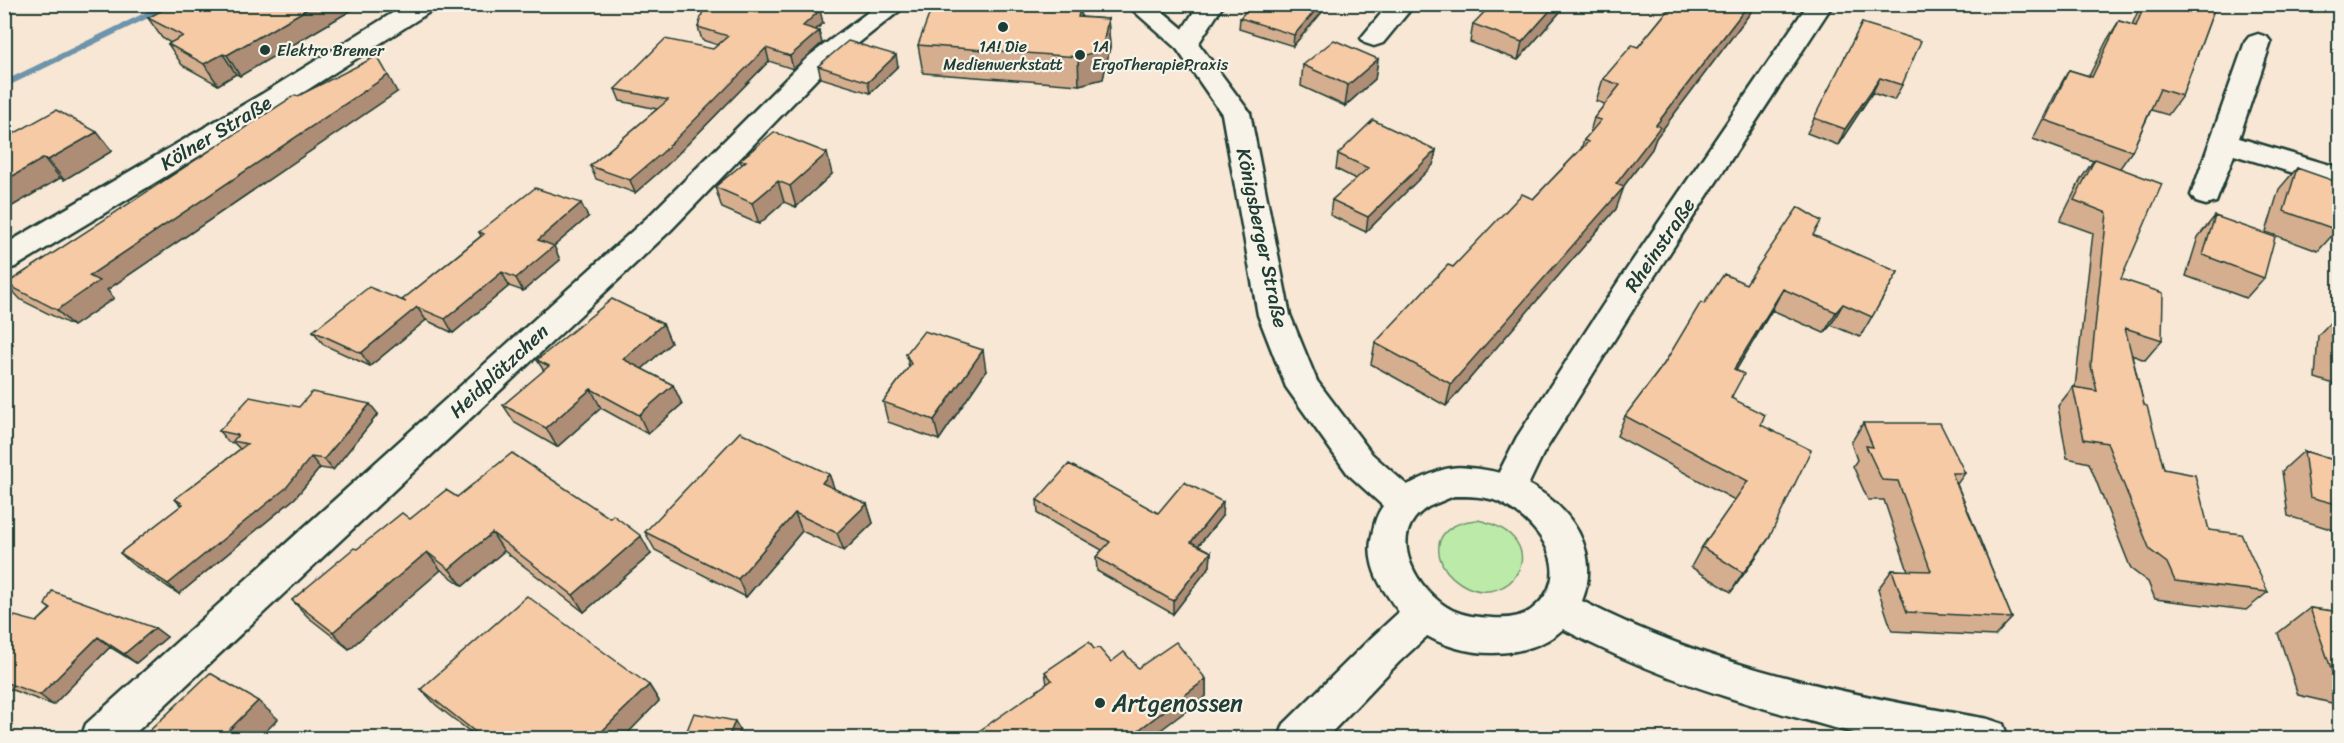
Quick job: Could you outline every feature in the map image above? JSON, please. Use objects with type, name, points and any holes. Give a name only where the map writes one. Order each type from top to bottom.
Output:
[{"type":"street","name":"Kölner Straße","points":[[4,258],[272,100],[425,4]]},
{"type":"street","name":"Heidplätzchen","points":[[101,738],[660,223],[818,62],[896,4]]},
{"type":"street","name":"Königsberger Straße","points":[[1138,4],[1186,44],[1236,113],[1274,315],[1303,387],[1360,464],[1405,504]]},
{"type":"street","points":[[1186,44],[1212,4]]},
{"type":"street","points":[[1374,38],[1402,4]]},
{"type":"street","name":"Rheinstraße","points":[[1508,490],[1529,447],[1631,287],[1821,4]]},
{"type":"street","points":[[2206,195],[2259,42]]},
{"type":"street","points":[[2223,142],[2340,178]]},
{"type":"street","points":[[1451,482],[1489,484],[1508,490],[1542,511],[1556,525],[1571,559],[1572,576],[1568,592],[1559,608],[1548,620],[1534,628],[1498,636],[1478,636],[1459,632],[1424,614],[1399,588],[1387,558],[1390,528],[1396,515],[1405,504],[1418,494],[1451,482]]},
{"type":"street","points":[[1559,608],[1589,625],[1651,652],[1747,684],[1884,719],[1988,738]]},
{"type":"street","points":[[1299,738],[1385,650],[1424,614]]},
{"type":"green space","points":[[1478,520],[1503,529],[1517,542],[1521,557],[1518,571],[1509,582],[1496,590],[1479,591],[1460,583],[1443,566],[1440,558],[1440,541],[1448,530],[1462,523]]},
{"type":"building","points":[[173,4],[316,4],[227,55],[223,54],[204,64],[168,44],[183,36],[148,18]]},
{"type":"building","points":[[705,4],[732,4],[757,12],[766,4],[810,4],[807,7],[820,10],[803,26],[819,31],[790,56],[766,48],[662,153],[630,180],[590,166],[668,100],[615,89],[665,39],[713,49],[728,36],[698,27]]},
{"type":"building","points":[[933,4],[1081,5],[1078,17],[1108,19],[1102,50],[1078,57],[918,45]]},
{"type":"building","points":[[1252,4],[1321,4],[1294,35],[1240,18]]},
{"type":"building","points":[[1492,4],[1556,4],[1522,42],[1473,24]]},
{"type":"building","points":[[1673,4],[1749,4],[1656,125],[1660,127],[1616,184],[1624,187],[1451,384],[1375,343],[1448,265],[1453,267],[1522,194],[1533,199],[1588,142],[1584,140],[1601,120],[1594,118],[1620,85],[1603,79],[1632,45],[1638,47]]},
{"type":"building","points":[[2145,4],[2216,4],[2182,96],[2160,89],[2132,151],[2045,120],[2069,70],[2092,77],[2119,21],[2136,26]]},
{"type":"building","points":[[1862,23],[1921,41],[1902,85],[1880,78],[1845,129],[1814,118]]},
{"type":"building","points":[[1334,40],[1378,59],[1348,85],[1303,65]]},
{"type":"building","points":[[848,41],[896,55],[868,82],[818,66]]},
{"type":"building","points":[[377,56],[388,75],[89,276],[99,281],[57,310],[6,284],[295,95],[298,96]]},
{"type":"building","points":[[56,110],[97,132],[48,160],[44,158],[4,181],[4,135],[8,137]]},
{"type":"building","points":[[1373,120],[1436,150],[1368,217],[1332,200],[1368,168],[1338,154]]},
{"type":"building","points":[[774,132],[827,153],[790,186],[778,181],[752,203],[715,187],[746,161],[740,160]]},
{"type":"building","points":[[2095,159],[2162,184],[2121,279],[2163,293],[2162,340],[2125,328],[2144,405],[2147,406],[2164,469],[2195,475],[2209,530],[2241,534],[2268,592],[2175,581],[2167,563],[2150,550],[2107,443],[2084,439],[2073,387],[2097,391],[2091,366],[2107,213],[2074,200]]},
{"type":"building","points":[[2297,168],[2340,183],[2340,221],[2337,230],[2284,211]]},
{"type":"building","points":[[535,188],[581,203],[538,240],[554,246],[516,278],[502,272],[445,319],[417,307],[361,353],[313,331],[369,287],[406,302],[402,300],[484,234],[479,232]]},
{"type":"building","points":[[1798,207],[1821,221],[1813,235],[1898,272],[1872,317],[1843,304],[1836,312],[1783,289],[1734,369],[1744,374],[1731,398],[1765,415],[1761,425],[1811,450],[1769,538],[1743,573],[1702,547],[1748,481],[1625,416],[1664,364],[1701,302],[1704,304],[1724,274],[1746,284]]},
{"type":"building","points":[[2215,216],[2275,237],[2264,278],[2203,255]]},
{"type":"building","points":[[612,299],[663,324],[623,359],[673,385],[639,415],[591,389],[546,428],[503,405],[549,366],[537,360]]},
{"type":"building","points":[[2338,315],[2340,315],[2340,359],[2335,357]]},
{"type":"building","points":[[924,331],[983,350],[934,420],[883,402],[911,364],[906,354]]},
{"type":"building","points":[[312,392],[370,404],[324,459],[311,457],[286,488],[168,584],[120,553],[183,504],[175,499],[247,444],[233,441],[238,435],[219,431],[250,397],[299,407]]},
{"type":"building","points":[[1863,423],[1940,423],[1965,473],[1952,473],[2012,618],[1907,612],[1892,570],[1931,571],[1898,481],[1882,480],[1866,446],[1873,447]]},
{"type":"building","points":[[740,432],[829,474],[822,483],[867,504],[837,533],[795,513],[738,579],[645,532]]},
{"type":"building","points":[[2304,451],[2340,462],[2340,505],[2310,497]]},
{"type":"building","points":[[512,453],[610,518],[613,515],[641,536],[573,595],[492,533],[449,569],[427,552],[333,632],[292,600],[354,548],[357,549],[402,513],[410,519],[446,490],[457,497]]},
{"type":"building","points":[[1069,464],[1158,513],[1184,482],[1223,502],[1191,542],[1211,552],[1173,601],[1096,557],[1110,542],[1037,500]]},
{"type":"building","points":[[52,591],[155,628],[124,654],[98,637],[40,695],[4,682],[4,627],[15,616],[37,622],[51,609],[45,605]]},
{"type":"building","points":[[527,596],[649,685],[595,738],[483,738],[421,689]]},
{"type":"building","points":[[2310,608],[2340,612],[2340,673],[2332,671]]},
{"type":"building","points":[[1089,642],[1094,649],[1099,648],[1111,662],[1124,652],[1138,668],[1176,642],[1206,679],[1128,738],[969,738],[1052,680],[1045,672]]},
{"type":"building","points":[[210,673],[258,701],[221,738],[142,738]]},
{"type":"building","points":[[694,713],[735,721],[728,738],[684,738]]},
{"type":"waterway","points":[[4,85],[172,4]]},
{"type":"place","name":"1A! Die Medienwerkstatt","points":[[1003,27]]},
{"type":"place","name":"Elektro Bremer","points":[[265,50]]},
{"type":"place","name":"1A ErgoTherapiePraxis","points":[[1080,55]]},
{"type":"place","name":"Artgenossen","points":[[1100,703]]}]
